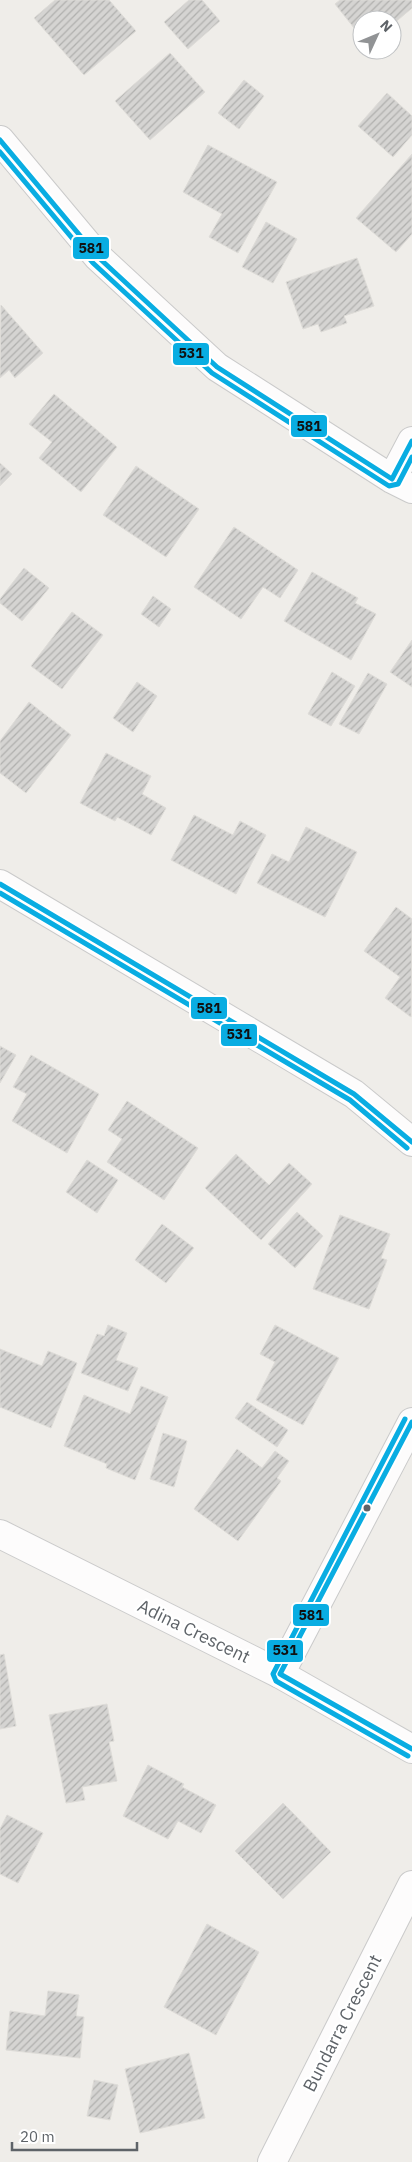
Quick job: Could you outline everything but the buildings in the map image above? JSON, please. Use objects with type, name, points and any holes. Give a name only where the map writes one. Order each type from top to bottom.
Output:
[{"type":"street","points":[[0,140],[98,257],[217,366],[402,484],[412,441]]},
{"type":"street","points":[[0,884],[354,1094],[412,1142]]},
{"type":"street","points":[[280,1674],[412,1422]]},
{"type":"street","name":"Adina Crescent","points":[[0,1534],[280,1674],[412,1749]]},
{"type":"street","name":"Bundarra Crescent","points":[[272,2162],[412,1885]]},
{"type":"transit line","name":"581","points":[[0,140],[98,257],[217,367],[392,479],[412,441]]},
{"type":"transit line","name":"531","points":[[0,152],[93,263],[212,373],[389,486],[398,484],[412,457]]},
{"type":"transit line","name":"581","points":[[0,884],[354,1094],[412,1142]]},
{"type":"transit line","name":"531","points":[[0,893],[350,1100],[407,1148]]},
{"type":"transit line","name":"531","points":[[405,1419],[273,1674],[276,1681],[408,1756]]},
{"type":"transit line","name":"581","points":[[412,1422],[280,1674],[412,1749]]}]
